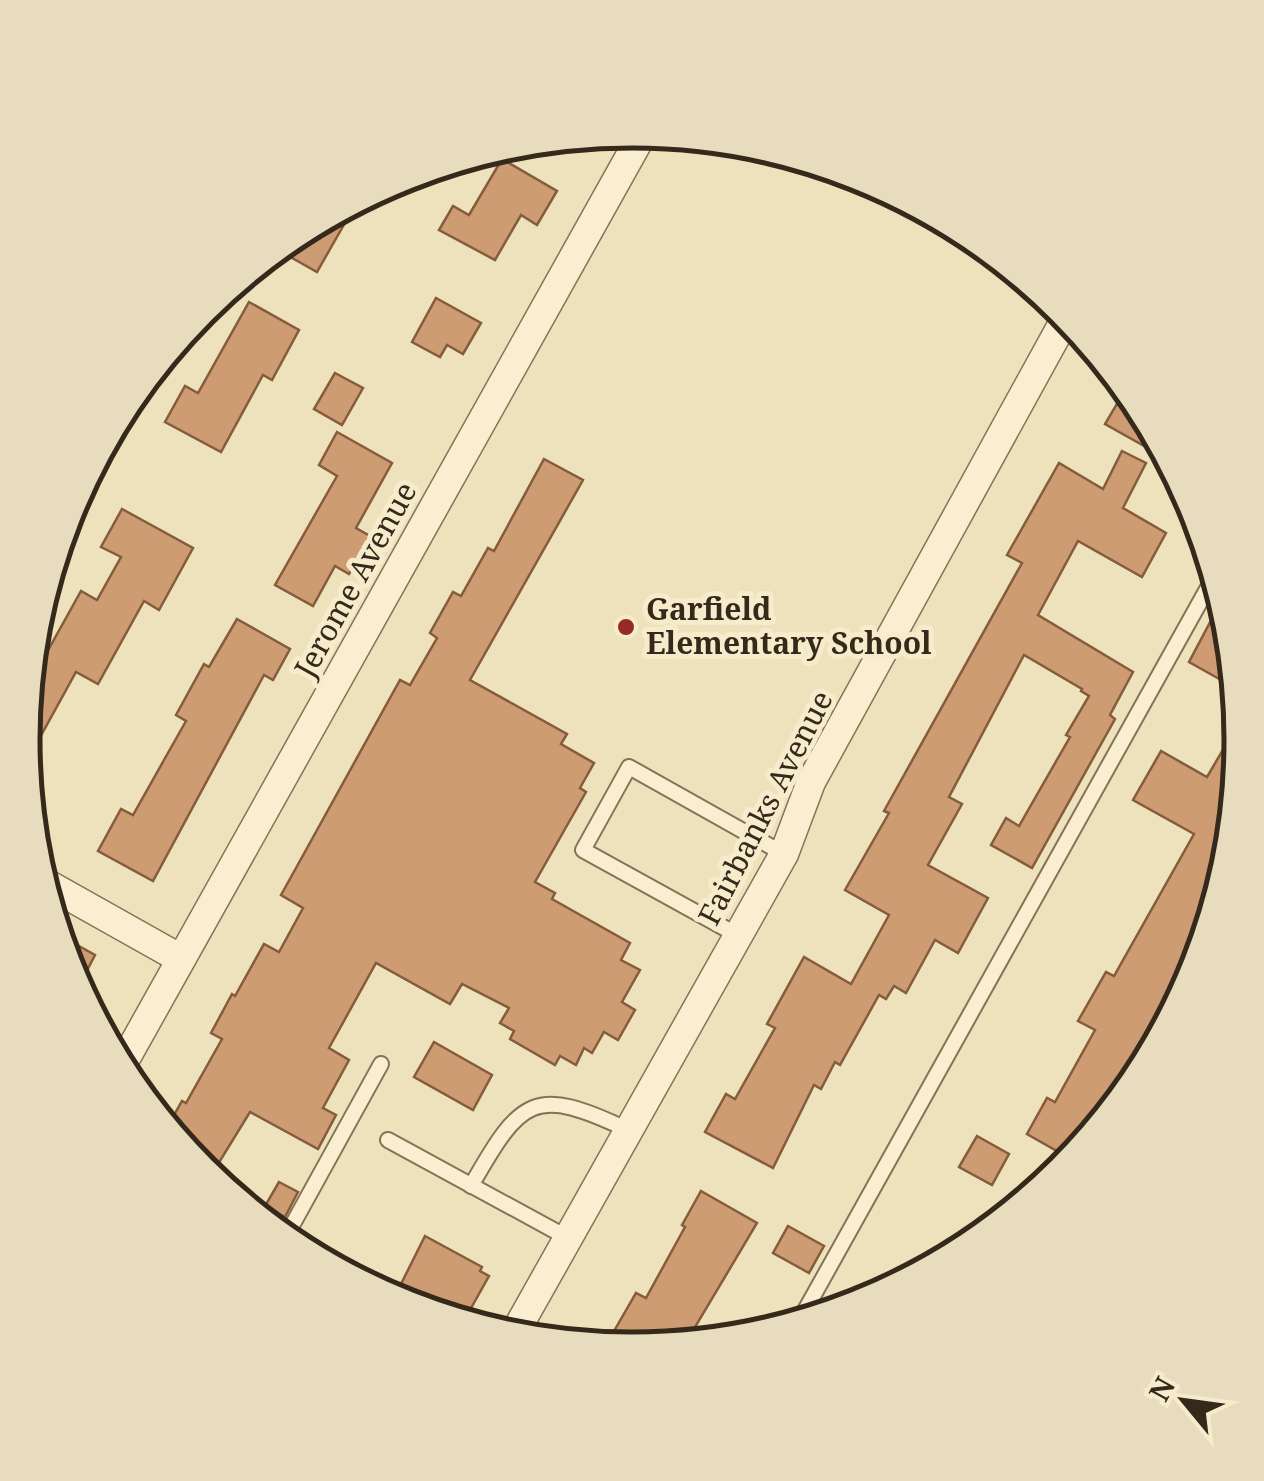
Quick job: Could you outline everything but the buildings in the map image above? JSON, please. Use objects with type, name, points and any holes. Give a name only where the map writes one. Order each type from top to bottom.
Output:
[{"type":"street","name":"Jerome Avenue","points":[[129,1052],[635,148]]},
{"type":"street","name":"Fairbanks Avenue","points":[[521,1322],[740,936],[784,854],[812,782],[1059,331]]},
{"type":"street","points":[[59,890],[182,958]]},
{"type":"lane","points":[[808,1305],[1205,592]]},
{"type":"lane","points":[[740,936],[583,850],[629,768],[784,854]]},
{"type":"lane","points":[[293,1225],[380,1064]]},
{"type":"lane","points":[[471,1186],[507,1129],[539,1104],[572,1106],[628,1130]]},
{"type":"lane","points":[[388,1140],[568,1238]]},
{"type":"place","name":"Garfield Elementary School","points":[[626,627]]}]
